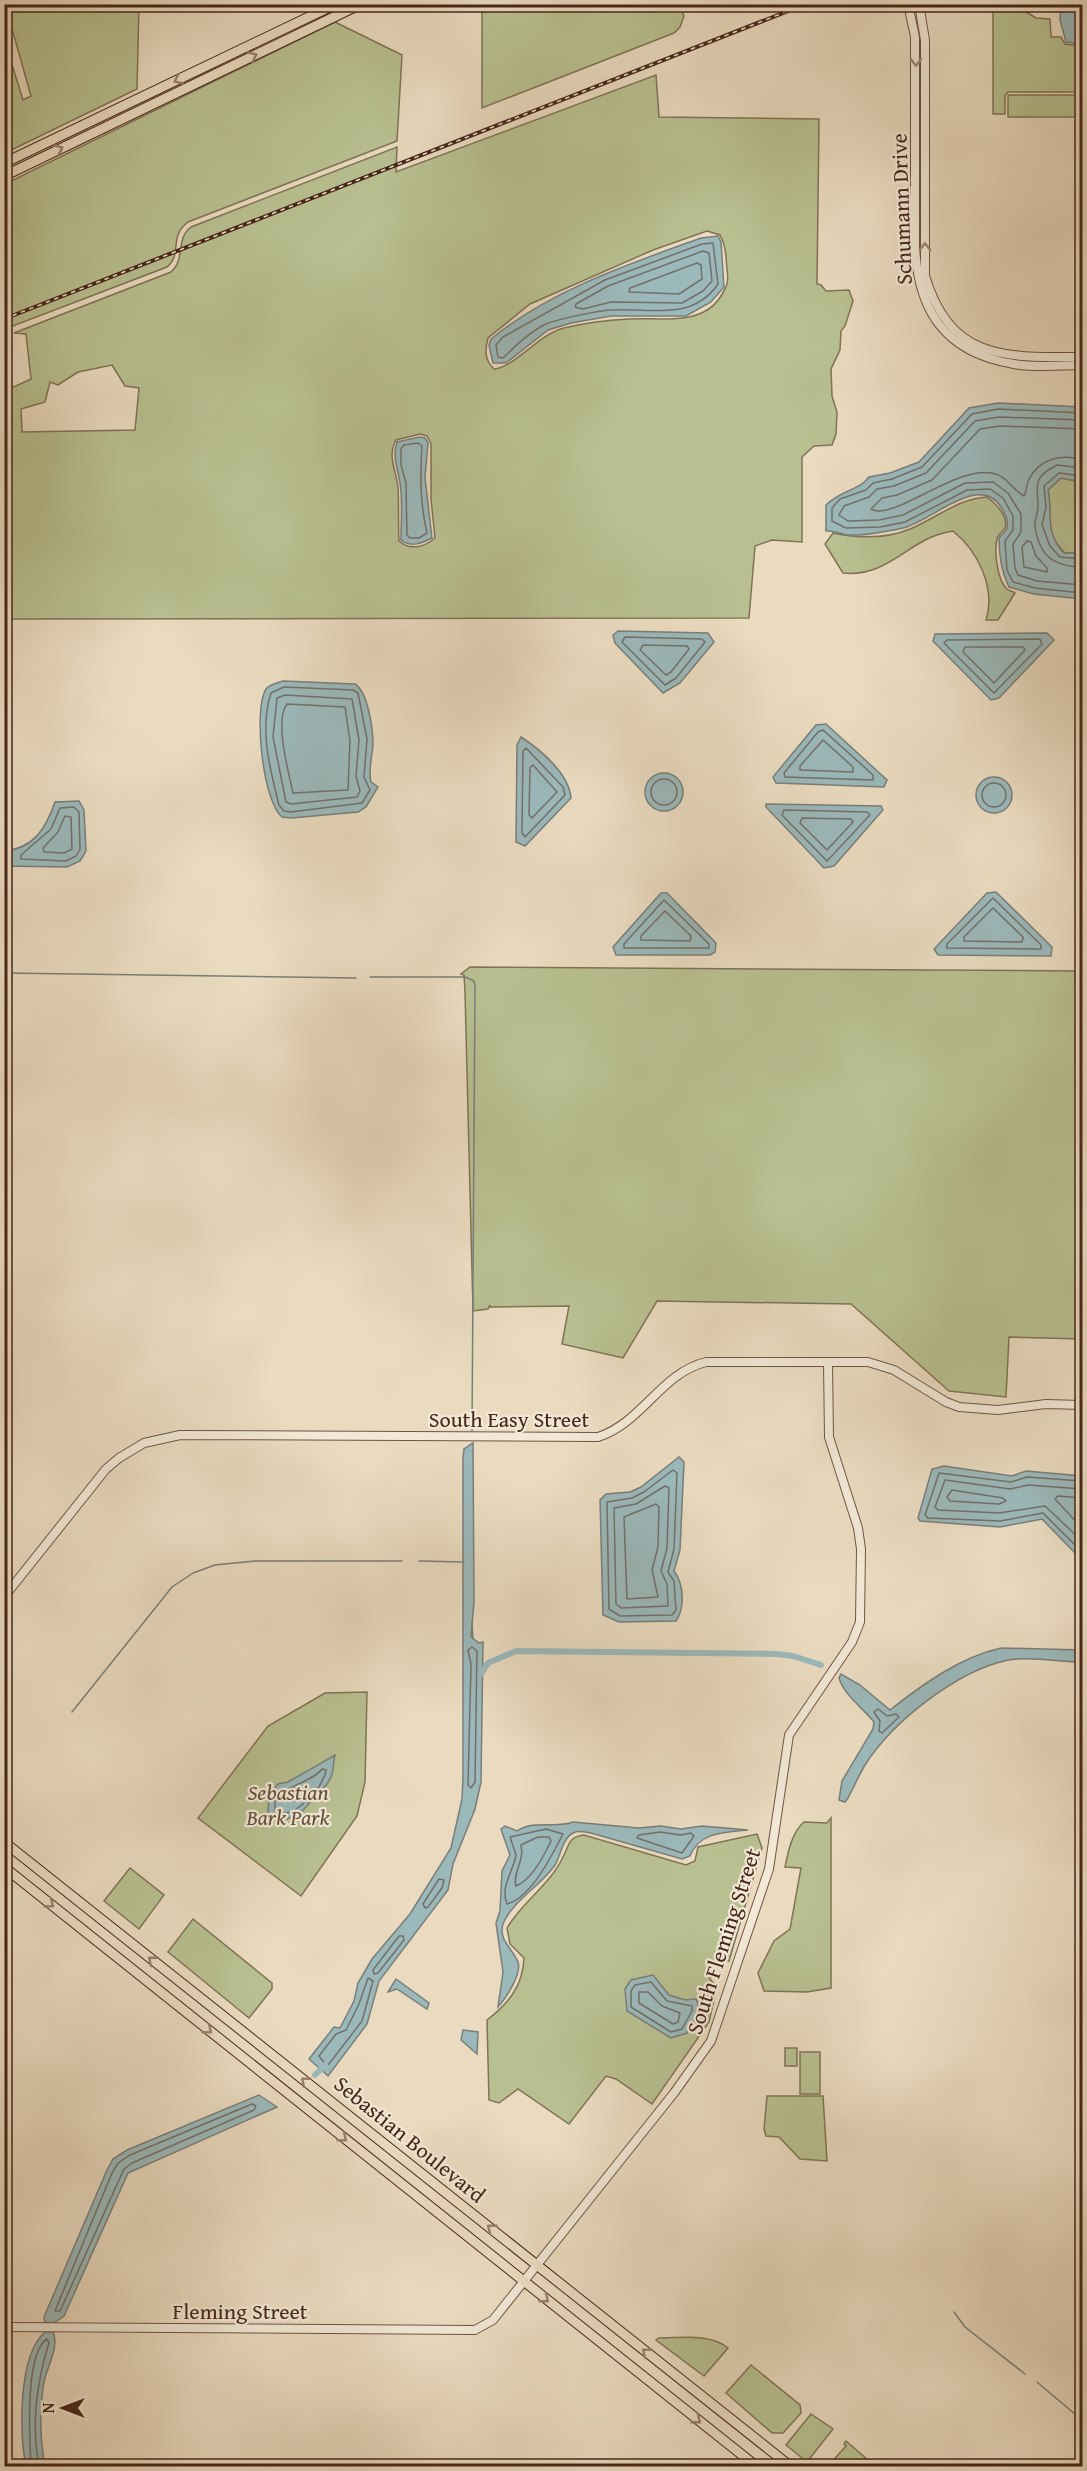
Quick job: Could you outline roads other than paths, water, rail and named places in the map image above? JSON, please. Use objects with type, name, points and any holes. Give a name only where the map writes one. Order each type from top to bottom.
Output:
[{"type":"main road","points":[[4,163],[336,4]]},
{"type":"main road","points":[[5,174],[361,4]]},
{"type":"main road","points":[[227,69],[230,55]]},
{"type":"main road","name":"Sebastian Boulevard","points":[[4,1842],[790,2466]]},
{"type":"main road","name":"Sebastian Boulevard","points":[[4,1867],[756,2466]]},
{"type":"street","name":"Schumann Drive","points":[[908,4],[915,40],[917,271],[923,297],[938,322],[955,341],[977,354],[1016,364],[1083,365]]},
{"type":"street","name":"Schumann Drive","points":[[919,4],[925,39],[925,276],[933,301],[962,336],[987,350],[1016,357],[1083,357]]},
{"type":"street","points":[[915,40],[925,39]]},
{"type":"street","points":[[916,101],[925,100]]},
{"type":"street","name":"South Easy Street","points":[[4,1597],[106,1469],[130,1449],[161,1437],[192,1435],[598,1437],[626,1424],[670,1381],[695,1365],[706,1362],[828,1362],[882,1365],[959,1407],[998,1410],[1046,1404],[1083,1405]]},
{"type":"street","name":"South Fleming Street","points":[[475,2330],[493,2320],[674,2093],[711,2041],[769,1869],[789,1735],[852,1642],[860,1622],[861,1549],[858,1528],[829,1437],[828,1362]]},
{"type":"street","name":"Fleming Street","points":[[4,2327],[475,2330]]},
{"type":"water","points":[[1061,5],[1082,5],[1082,44],[1066,42],[1060,20]]},
{"type":"water","points":[[718,236],[721,242],[724,287],[711,302],[686,316],[611,316],[571,323],[548,330],[506,363],[493,363],[489,345],[491,339],[539,306],[619,268],[701,238]]},
{"type":"water","points":[[998,403],[1082,407],[1082,482],[1061,478],[1048,490],[1051,531],[1054,538],[1064,553],[1082,553],[1082,599],[1034,594],[1009,587],[1002,569],[999,545],[999,538],[1007,529],[1007,520],[1001,507],[992,498],[981,495],[954,502],[903,528],[855,535],[826,531],[826,505],[832,500],[861,485],[869,477],[890,473],[919,462],[969,408]]},
{"type":"water","points":[[419,437],[425,438],[428,443],[425,477],[432,538],[420,543],[409,544],[401,540],[401,497],[395,453],[397,442]]},
{"type":"water","points":[[618,631],[708,633],[714,642],[680,683],[663,693],[615,643],[613,635]]},
{"type":"water","points":[[1047,633],[1054,640],[999,698],[991,700],[933,641],[935,634]]},
{"type":"water","points":[[283,681],[355,684],[360,688],[369,712],[373,738],[370,777],[371,782],[378,787],[366,807],[358,812],[291,818],[282,817],[275,808],[265,775],[260,716],[266,689]]},
{"type":"water","points":[[826,724],[887,780],[884,787],[776,783],[773,777],[816,725]]},
{"type":"water","points":[[521,737],[553,763],[565,780],[571,798],[525,846],[516,842],[517,745]]},
{"type":"water","points":[[664,773],[677,779],[683,792],[677,805],[664,811],[651,805],[645,792],[651,779]]},
{"type":"water","points":[[994,777],[1007,782],[1012,795],[1007,808],[994,813],[981,808],[976,795],[981,782]]},
{"type":"water","points":[[79,801],[84,810],[86,851],[80,861],[67,867],[5,866],[5,851],[24,846],[31,841],[43,828],[55,802]]},
{"type":"water","points":[[766,804],[881,806],[883,810],[834,866],[824,868],[766,807]]},
{"type":"water","points":[[996,892],[1052,947],[1051,956],[938,955],[934,949],[987,893]]},
{"type":"water","points":[[661,893],[667,893],[716,943],[715,952],[710,955],[616,955],[613,947]]},
{"type":"water","points":[[473,1443],[474,1602],[471,1637],[479,1643],[483,1642],[481,1782],[475,1809],[453,1864],[448,1890],[379,1981],[367,2024],[328,2076],[309,2059],[334,2027],[340,2028],[354,2001],[358,1983],[372,1959],[410,1914],[451,1848],[462,1799],[463,1777],[463,1458],[464,1449]]},
{"type":"water","points":[[679,1457],[684,1462],[680,1550],[674,1571],[681,1589],[682,1603],[679,1616],[676,1621],[619,1622],[603,1615],[600,1500],[606,1494],[630,1492],[641,1487]]},
{"type":"water","points":[[944,1466],[1012,1476],[1026,1471],[1082,1476],[1082,1587],[1077,1555],[1042,1519],[1000,1527],[920,1521],[918,1518],[932,1469]]},
{"type":"water","points":[[1001,1648],[1082,1650],[1082,1662],[1008,1660],[988,1666],[948,1686],[909,1715],[892,1732],[865,1765],[845,1802],[839,1800],[842,1781],[873,1729],[874,1722],[845,1690],[839,1678],[841,1674],[860,1685],[890,1710],[956,1665]]},
{"type":"water","points":[[335,1755],[329,1782],[299,1814],[291,1818],[276,1820],[268,1813],[269,1796],[278,1784],[288,1782]]},
{"type":"water","points":[[573,1822],[639,1828],[661,1826],[681,1829],[702,1826],[748,1830],[722,1833],[706,1838],[694,1848],[690,1856],[682,1859],[591,1833],[580,1831],[573,1833],[564,1843],[549,1873],[513,1908],[503,1924],[504,1940],[516,1957],[519,1967],[512,1986],[498,2007],[503,1972],[496,1923],[500,1911],[502,1871],[510,1855],[501,1829],[505,1826],[517,1831],[524,1827]]},
{"type":"water","points":[[653,1975],[669,1995],[685,2000],[696,1999],[698,2012],[687,2033],[671,2038],[627,2011],[625,1989],[631,1980]]},
{"type":"water","points":[[396,1979],[429,2003],[427,2009],[397,1989],[388,1992]]},
{"type":"water","points":[[463,2030],[478,2032],[477,2054],[461,2040]]},
{"type":"water","points":[[259,2095],[277,2107],[128,2173],[64,2316],[54,2323],[45,2323],[44,2317],[113,2159],[127,2150]]},
{"type":"water","points":[[45,2332],[53,2332],[55,2345],[44,2380],[42,2397],[41,2437],[45,2466],[26,2466],[22,2435],[25,2376],[36,2343]]},
{"type":"waterway","points":[[4,973],[356,978]]},
{"type":"waterway","points":[[370,977],[465,977],[474,981],[472,1431]]},
{"type":"waterway","points":[[72,1712],[172,1587],[193,1573],[215,1565],[255,1561],[402,1561]]},
{"type":"waterway","points":[[419,1561],[464,1562]]},
{"type":"waterway","points":[[472,1623],[473,1639]]},
{"type":"waterway","points":[[480,1675],[488,1663],[516,1651],[776,1654],[793,1656],[821,1665]]},
{"type":"waterway","points":[[315,2075],[325,2065]]},
{"type":"waterway","points":[[954,2312],[965,2327],[1025,2374]]},
{"type":"waterway","points":[[1037,2382],[1082,2420]]},
{"type":"railway","points":[[4,319],[806,4]]},
{"type":"park label","name":"Sebastian Bark Park","points":[[288,1805]]}]
